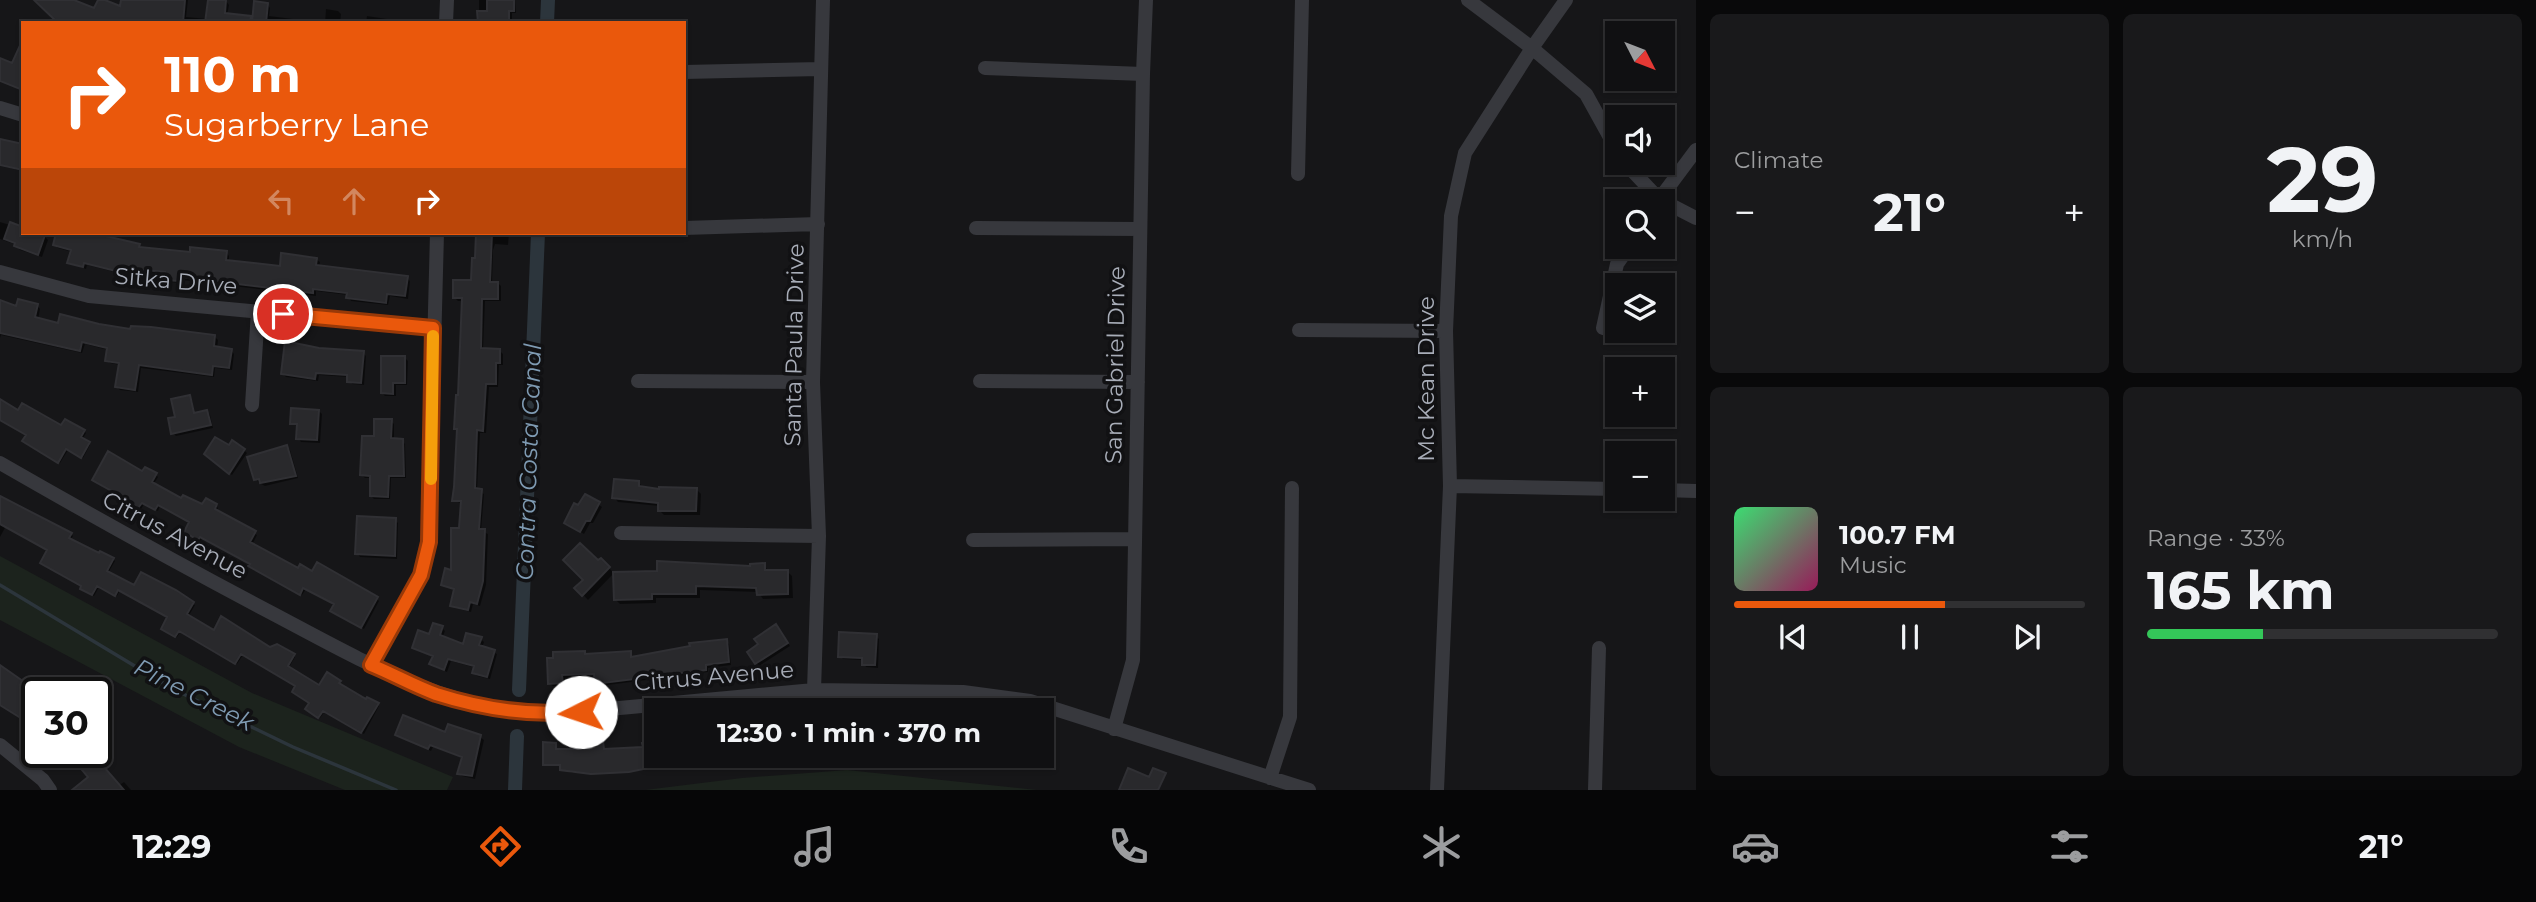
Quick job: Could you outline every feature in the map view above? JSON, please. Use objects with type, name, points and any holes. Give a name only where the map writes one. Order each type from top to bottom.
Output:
[{"type":"street","points":[[446,21],[447,0]]},
{"type":"street","name":"Santa Paula Drive","points":[[814,690],[818,536],[813,382],[822,0]]},
{"type":"street","name":"San Gabriel Drive","points":[[1114,729],[1133,660],[1146,0]]},
{"type":"street","points":[[1298,174],[1302,0]]},
{"type":"street","points":[[1468,0],[1532,48],[1586,94],[1605,128]]},
{"type":"street","name":"Mc Kean Drive","points":[[1437,790],[1450,486],[1447,331],[1451,216],[1465,153],[1566,0]]},
{"type":"street","points":[[985,68],[1143,74]]},
{"type":"street","points":[[686,72],[820,69]]},
{"type":"street","points":[[0,108],[21,114]]},
{"type":"street","points":[[1666,189],[1696,149]]},
{"type":"street","points":[[1636,175],[1648,189]]},
{"type":"street","points":[[1675,208],[1696,218]]},
{"type":"street","points":[[686,228],[818,224]]},
{"type":"street","points":[[976,228],[1140,229]]},
{"type":"street","points":[[371,665],[421,575],[429,542],[436,235]]},
{"type":"street","points":[[1604,328],[1621,259]]},
{"type":"street","name":"Sitka Drive","points":[[0,272],[89,296],[433,328]]},
{"type":"street","points":[[252,405],[258,311]]},
{"type":"street","points":[[1299,330],[1447,331]]},
{"type":"street","points":[[638,381],[813,382]]},
{"type":"street","points":[[980,381],[1138,382]]},
{"type":"street","name":"Citrus Avenue","points":[[0,463],[133,540],[371,665],[435,693],[496,708],[538,714],[814,690],[976,694],[1030,701],[1309,790]]},
{"type":"street","points":[[1450,486],[1605,489]]},
{"type":"street","points":[[1270,778],[1290,717],[1292,488]]},
{"type":"street","points":[[1675,491],[1696,491]]},
{"type":"street","points":[[621,533],[818,536]]},
{"type":"street","points":[[973,540],[1135,539]]},
{"type":"street","points":[[1595,790],[1599,648]]},
{"type":"street","points":[[0,745],[43,780],[50,790]]},
{"type":"shaded area","points":[[0,556],[252,693],[453,777],[447,790],[345,790],[239,747],[112,680],[112,677],[107,677],[0,620]]},
{"type":"shaded area","points":[[847,770],[1037,790],[645,790],[742,778]]},
{"type":"building","points":[[34,0],[74,0],[94,8],[98,0],[120,6],[121,0],[185,0],[183,21],[56,21]]},
{"type":"building","points":[[208,0],[226,0],[225,13],[251,16],[250,21],[205,21]]},
{"type":"building","points":[[487,0],[514,0],[514,11],[509,11],[509,21],[478,21],[477,11],[487,11]]},
{"type":"building","points":[[254,1],[268,3],[266,21],[252,21]]},
{"type":"building","points":[[21,43],[20,89],[0,81],[0,58],[12,63]]},
{"type":"building","points":[[0,139],[21,144],[21,170],[0,165]]},
{"type":"building","points":[[10,222],[21,226],[21,235],[45,235],[38,255],[4,239]]},
{"type":"building","points":[[56,235],[102,235],[140,244],[139,247],[190,252],[190,247],[227,251],[226,260],[280,266],[281,253],[317,258],[316,265],[408,276],[405,296],[387,294],[386,303],[346,298],[347,293],[313,289],[313,293],[180,277],[179,281],[164,280],[165,272],[134,269],[132,275],[84,263],[83,267],[67,263],[71,250],[53,245]]},
{"type":"building","points":[[476,235],[492,235],[490,282],[498,282],[498,299],[482,299],[481,348],[500,349],[500,363],[496,363],[496,384],[486,384],[483,431],[477,430],[475,488],[482,489],[479,529],[485,529],[483,581],[477,604],[470,602],[468,610],[450,606],[454,589],[441,585],[445,568],[451,570],[451,528],[459,528],[461,501],[452,501],[462,298],[453,298],[453,280],[471,280],[472,258],[475,258]]},
{"type":"building","points":[[18,299],[38,304],[35,317],[58,323],[60,314],[130,329],[131,326],[151,327],[215,335],[214,346],[232,349],[229,368],[213,366],[212,375],[139,365],[135,390],[115,387],[119,363],[105,361],[107,348],[82,342],[80,351],[0,333],[0,300],[16,306]]},
{"type":"building","points":[[285,341],[319,348],[364,351],[361,383],[347,382],[347,375],[316,373],[315,379],[281,374]]},
{"type":"building","points":[[381,356],[405,356],[405,383],[393,383],[393,394],[381,393]]},
{"type":"building","points":[[190,395],[194,413],[207,410],[211,425],[171,434],[168,418],[175,417],[171,399]]},
{"type":"building","points":[[0,399],[18,410],[22,403],[61,425],[65,419],[85,430],[81,437],[90,442],[81,458],[66,449],[58,463],[22,441],[26,435],[0,420]]},
{"type":"building","points":[[291,408],[319,410],[317,440],[296,439],[297,424],[290,424]]},
{"type":"building","points":[[374,419],[392,419],[391,438],[403,439],[404,476],[389,476],[388,497],[370,496],[370,476],[360,475],[362,436],[374,436]]},
{"type":"building","points":[[215,437],[229,445],[232,440],[245,449],[229,474],[204,454]]},
{"type":"building","points":[[287,445],[296,476],[260,483],[259,479],[254,480],[247,457]]},
{"type":"building","points":[[108,451],[142,471],[145,467],[157,473],[152,482],[181,498],[183,495],[202,504],[206,498],[217,504],[215,509],[256,531],[250,542],[298,568],[300,564],[312,571],[317,562],[378,597],[361,628],[330,611],[334,604],[303,588],[300,595],[248,566],[250,564],[200,537],[198,540],[184,532],[189,522],[158,505],[155,510],[142,503],[138,508],[92,480]]},
{"type":"building","points":[[614,479],[639,481],[639,486],[659,489],[697,488],[696,511],[658,511],[658,503],[612,498]]},
{"type":"building","points":[[585,494],[600,502],[590,521],[586,521],[580,532],[564,523],[574,503],[578,505]]},
{"type":"building","points":[[0,496],[72,533],[69,538],[114,558],[107,571],[134,585],[141,572],[176,590],[194,602],[187,614],[214,630],[221,616],[270,647],[277,644],[295,654],[288,666],[319,685],[327,672],[341,681],[339,683],[366,699],[367,697],[379,703],[361,733],[323,711],[318,718],[305,709],[309,703],[292,692],[295,686],[241,654],[235,664],[179,631],[175,637],[161,629],[167,617],[118,590],[115,596],[97,586],[92,595],[40,563],[47,550],[0,524]]},
{"type":"building","points":[[357,516],[396,518],[395,556],[355,554]]},
{"type":"building","points":[[580,543],[610,567],[582,596],[574,588],[583,580],[563,560]]},
{"type":"building","points":[[657,561],[750,566],[765,563],[765,570],[788,570],[788,594],[757,595],[756,588],[696,586],[696,594],[652,594],[652,599],[614,600],[613,572],[657,571]]},
{"type":"building","points":[[433,623],[443,626],[440,635],[463,644],[466,633],[482,637],[479,645],[495,650],[487,677],[472,673],[474,666],[448,659],[444,670],[429,664],[433,656],[412,648],[418,630],[429,634]]},
{"type":"building","points":[[776,624],[788,643],[755,664],[747,652],[758,644],[754,639]]},
{"type":"building","points":[[839,632],[877,634],[875,665],[862,665],[862,658],[838,657]]},
{"type":"building","points":[[727,639],[729,662],[706,665],[706,670],[595,684],[594,674],[562,675],[563,683],[548,684],[547,658],[553,658],[553,652],[585,651],[585,654],[631,651],[631,657],[690,646],[689,643]]},
{"type":"building","points":[[0,665],[21,680],[21,718],[0,705]]},
{"type":"building","points":[[403,715],[445,732],[448,724],[481,735],[472,776],[457,774],[462,757],[430,745],[428,749],[395,735]]},
{"type":"building","points":[[603,741],[604,749],[643,747],[644,743],[644,768],[648,768],[591,774],[560,770],[560,765],[543,765],[543,742],[556,743],[556,749],[589,749],[589,742]]},
{"type":"building","points":[[80,768],[105,768],[124,790],[72,790],[88,777]]},
{"type":"building","points":[[1128,768],[1149,777],[1153,768],[1166,773],[1158,790],[1119,790]]},
{"type":"waterway","name":"Contra Costa Canal","points":[[547,21],[548,0]]},
{"type":"waterway","name":"Contra Costa Canal","points":[[519,690],[538,235]]},
{"type":"waterway","name":"Pine Creek","points":[[0,585],[173,689],[293,747],[396,790]]},
{"type":"waterway","name":"Contra Costa Canal","points":[[515,790],[517,736]]},
{"type":"slow traffic","points":[[431,479],[433,336]]},
{"type":"route","points":[[283,314],[433,328],[429,542],[421,575],[371,665],[435,693],[467,702],[538,714],[581,712]]}]
